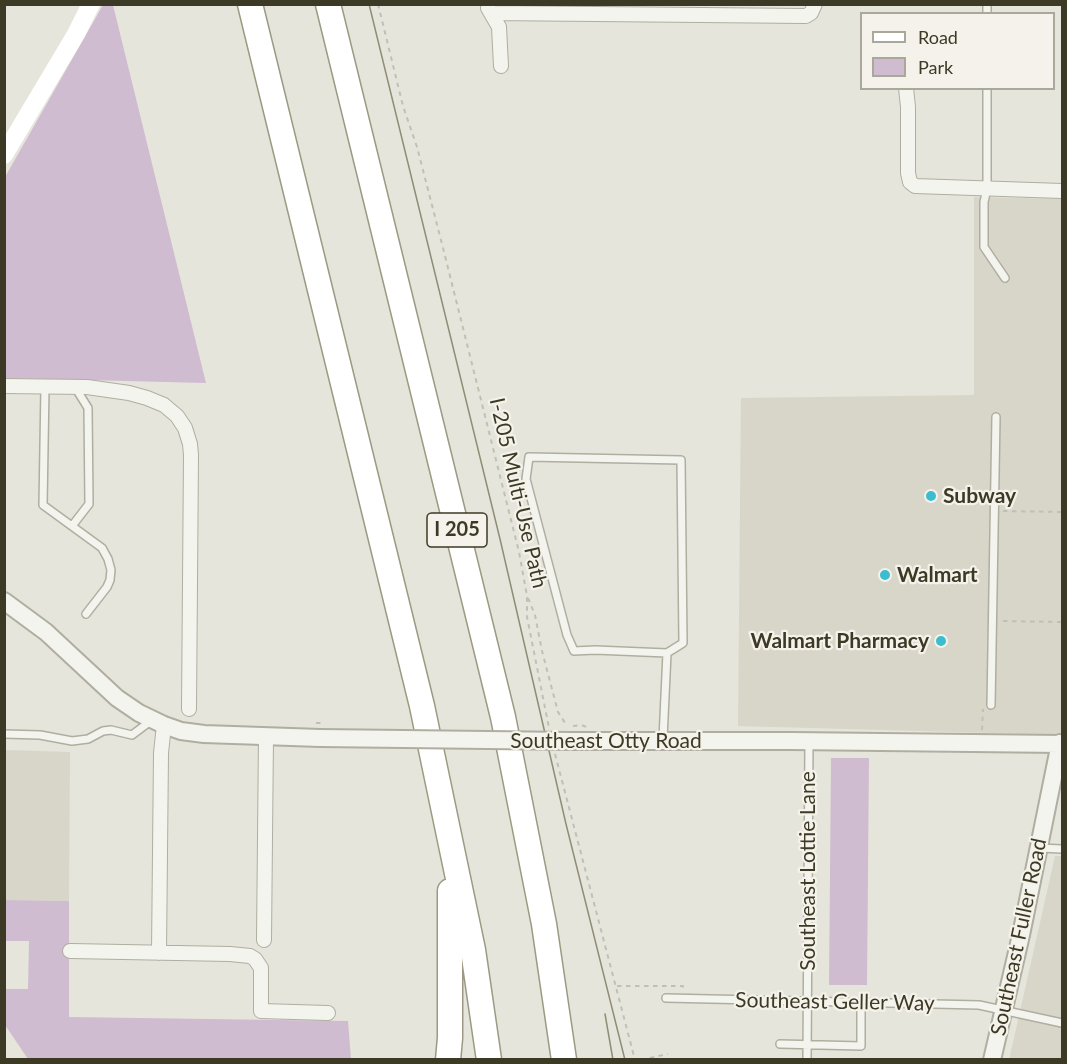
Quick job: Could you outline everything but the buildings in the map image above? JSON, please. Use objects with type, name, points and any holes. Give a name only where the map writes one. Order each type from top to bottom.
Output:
[{"type":"highway","points":[[250,4],[422,706],[473,950],[489,1059]]},
{"type":"highway","name":"I 205","points":[[328,4],[503,717],[544,924],[564,1059]]},
{"type":"highway","points":[[448,1059],[450,1038],[450,837]]},
{"type":"main road","points":[[4,155],[76,34],[91,4]]},
{"type":"street","points":[[488,8],[806,16],[813,8]]},
{"type":"street","points":[[488,8],[499,27],[501,66]]},
{"type":"street","points":[[906,90],[910,182],[921,187],[1062,191]]},
{"type":"street","points":[[4,387],[110,389],[147,398],[164,405],[177,416],[185,428],[191,455],[189,709]]},
{"type":"street","name":"Southeast Otty Road","points":[[4,601],[46,632],[117,698],[158,722],[189,732],[320,738],[569,734],[663,742],[1061,744]]},
{"type":"street","points":[[158,722],[161,753],[159,952]]},
{"type":"street","points":[[264,939],[266,736]]},
{"type":"street","name":"Southeast Fuller Road","points":[[992,1059],[1061,744]]},
{"type":"street","points":[[70,951],[250,956],[261,968],[261,1011],[328,1013]]},
{"type":"lane","points":[[987,90],[987,189],[984,202],[984,247],[1005,278]]},
{"type":"lane","points":[[45,387],[44,506],[102,548],[111,570],[107,587],[86,614]]},
{"type":"lane","points":[[72,526],[89,504],[88,408],[75,387]]},
{"type":"lane","points":[[991,705],[996,417]]},
{"type":"lane","points":[[529,457],[681,460],[683,643],[668,653],[574,651],[567,634],[526,479],[529,457]]},
{"type":"lane","points":[[663,742],[668,653]]},
{"type":"lane","points":[[4,734],[40,735],[72,741],[111,730],[132,735],[158,722]]},
{"type":"lane","name":"Southeast Lottie Lane","points":[[807,1059],[809,741]]},
{"type":"lane","points":[[1039,848],[1062,849]]},
{"type":"lane","name":"Southeast Geller Way","points":[[666,998],[979,1005],[1062,1023]]},
{"type":"lane","points":[[780,1044],[861,1046],[861,1002]]},
{"type":"path","name":"I-205 Multi-Use Path","points":[[378,4],[403,106],[417,147],[442,244],[519,552],[527,596],[527,617],[550,733]]},
{"type":"path","points":[[527,596],[535,615],[558,712],[569,734]]},
{"type":"path","points":[[992,621],[1062,622]]},
{"type":"path","points":[[552,744],[635,1059]]},
{"type":"path","points":[[617,986],[683,986],[682,999]]},
{"type":"path","points":[[641,1059],[668,1054]]},
{"type":"shaded area","points":[[974,197],[1062,199],[1062,735],[738,726],[741,398],[974,395]]},
{"type":"shaded area","points":[[5,750],[70,752],[69,901],[5,900]]},
{"type":"shaded area","points":[[1055,856],[1062,856],[1062,1059],[1009,1060]]},
{"type":"green space","points":[[103,5],[113,5],[206,383],[5,378],[5,177]]},
{"type":"green space","points":[[831,758],[869,758],[867,985],[829,985]]},
{"type":"green space","points":[[5,900],[69,901],[69,1017],[348,1021],[351,1059],[28,1059],[5,1025],[4,989],[28,989],[29,941],[5,941]]},
{"type":"tram line","points":[[369,4],[625,1060]]},
{"type":"tram line","points":[[605,1014],[613,1060]]},
{"type":"place","name":"Subway","points":[[931,496]]},
{"type":"place","name":"Walmart","points":[[885,575]]},
{"type":"place","name":"Walmart Pharmacy","points":[[941,641]]}]
